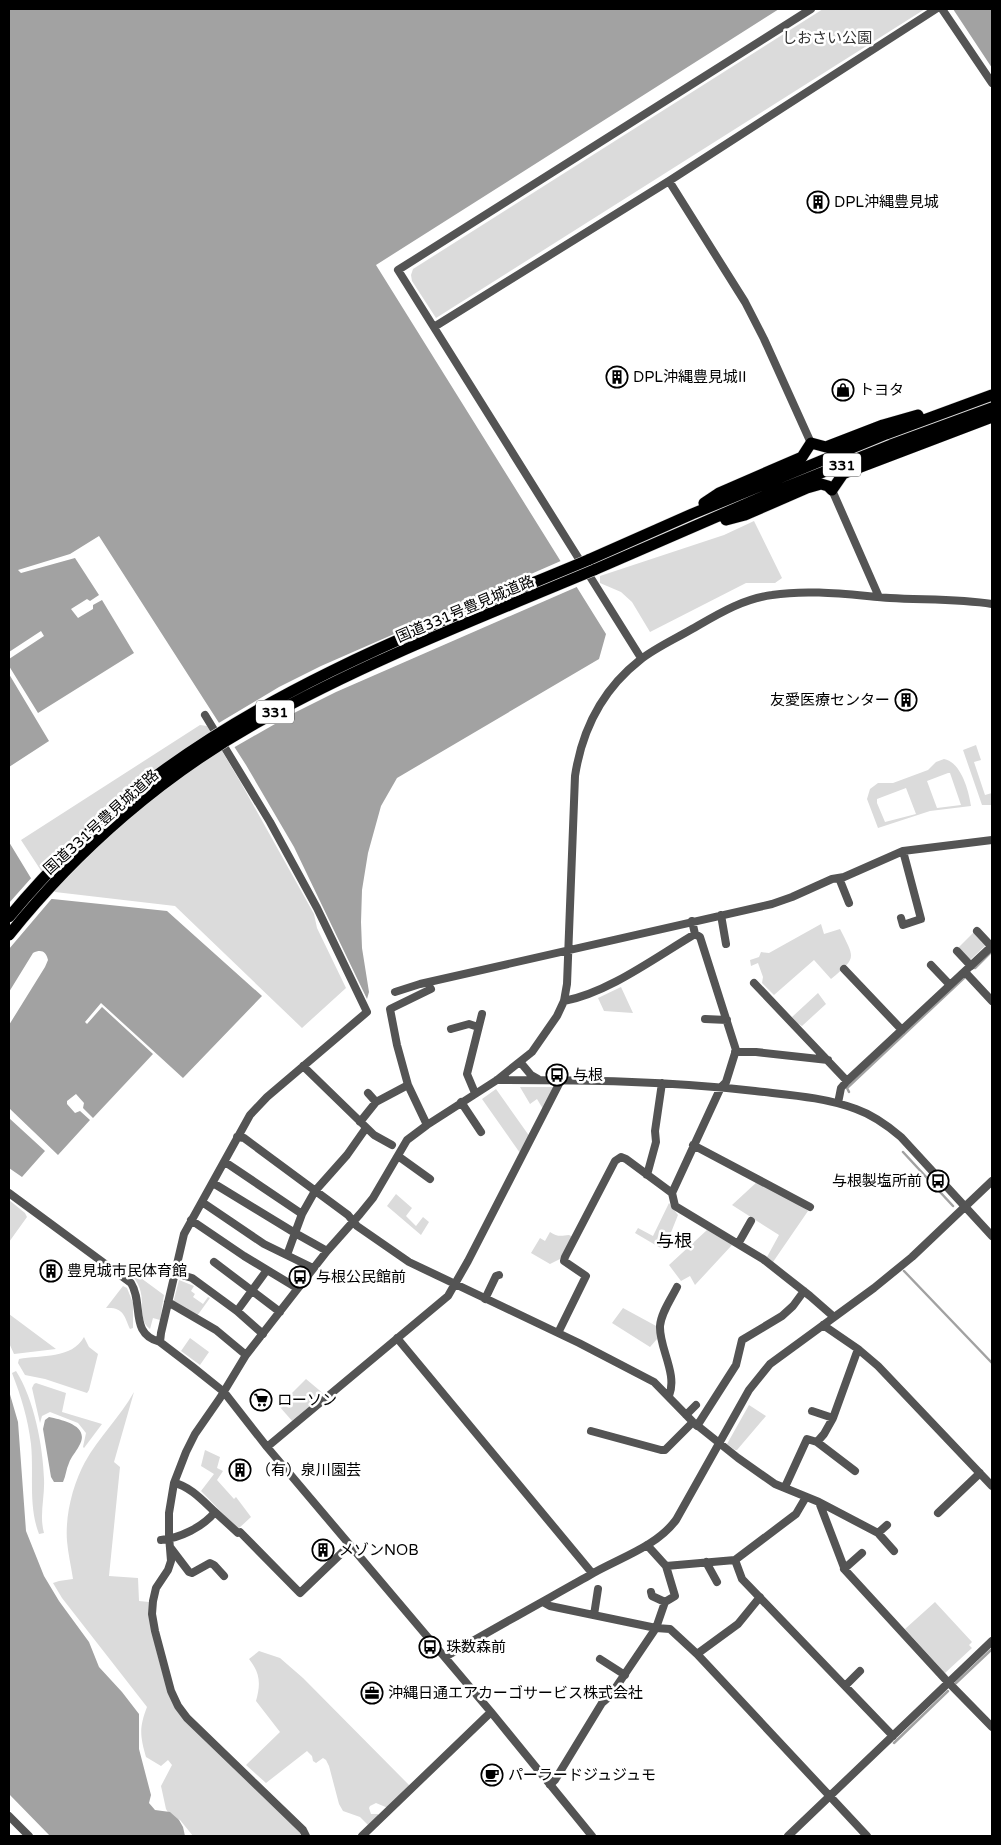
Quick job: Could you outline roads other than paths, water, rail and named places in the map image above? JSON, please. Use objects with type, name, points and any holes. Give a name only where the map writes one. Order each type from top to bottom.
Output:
[{"type":"highway","name":"国道331号豊見城道路","points":[[9,934],[45,892],[85,851],[149,796],[221,744],[259,721],[342,678],[591,565],[692,514],[886,434],[960,405],[992,395]]},
{"type":"highway","points":[[692,514],[719,494],[802,457],[811,443],[826,447],[883,425],[960,405]]},
{"type":"highway","name":"国道331号豊見城道路","points":[[9,917],[64,857],[104,819],[143,786],[218,733],[300,686],[427,628],[591,565],[695,528],[776,491],[992,408]]},
{"type":"highway","points":[[695,528],[746,515],[807,488],[821,484],[828,486],[832,490],[838,480],[850,470],[992,417]]},
{"type":"street","points":[[641,658],[398,270],[811,9]]},
{"type":"street","points":[[434,327],[669,181],[936,9]]},
{"type":"street","points":[[942,9],[992,83]]},
{"type":"street","points":[[669,181],[745,302],[782,377],[811,443]]},
{"type":"street","points":[[832,490],[879,597]]},
{"type":"street","points":[[306,1836],[303,1830],[187,1718],[178,1706],[171,1691],[155,1631],[152,1601],[156,1588],[170,1565],[167,1542],[174,1482],[195,1434],[224,1392],[246,1355],[327,1250],[373,1198],[408,1140],[427,1125],[521,1063],[543,1038],[557,1016],[566,992],[574,791],[581,746],[591,720],[606,694],[641,658],[727,609],[757,598],[779,594],[802,593],[992,604]]},
{"type":"street","points":[[160,1342],[184,1234],[237,1137],[258,1106],[302,1066],[367,1012],[317,908],[270,822],[204,715]]},
{"type":"street","points":[[394,992],[420,984],[792,897],[903,851],[992,840]]},
{"type":"street","points":[[901,918],[903,925],[921,918],[903,851]]},
{"type":"street","points":[[839,878],[849,903]]},
{"type":"street","points":[[721,915],[726,944]]},
{"type":"street","points":[[692,921],[695,934],[700,937],[735,1046],[735,1052],[726,1082],[721,1087],[672,1193],[675,1206],[763,1259],[834,1317]]},
{"type":"street","points":[[838,1103],[841,1088],[847,1080],[992,946],[977,931]]},
{"type":"street","points":[[564,1001],[582,997],[607,986],[695,934]]},
{"type":"street","points":[[957,951],[992,1001]]},
{"type":"street","points":[[931,965],[950,985]]},
{"type":"street","points":[[844,969],[902,1030]]},
{"type":"street","points":[[754,983],[847,1080]]},
{"type":"street","points":[[427,1125],[408,1085],[390,1009],[431,989]]},
{"type":"street","points":[[475,1093],[467,1074],[482,1014]]},
{"type":"street","points":[[705,1019],[727,1020]]},
{"type":"street","points":[[451,1029],[469,1024],[478,1027]]},
{"type":"street","points":[[735,1052],[756,1052],[828,1060]]},
{"type":"street","points":[[521,1063],[531,1075],[540,1080]]},
{"type":"street","points":[[302,1066],[366,1128],[392,1145]]},
{"type":"street","points":[[497,1080],[662,1083],[721,1087],[838,1103],[856,1109],[888,1126],[916,1152],[992,1236]]},
{"type":"street","points":[[267,1447],[448,1296],[561,1080]]},
{"type":"street","points":[[647,1175],[656,1142],[655,1131],[662,1083]]},
{"type":"street","points":[[360,1122],[376,1102],[408,1085]]},
{"type":"street","points":[[368,1093],[376,1102]]},
{"type":"street","points":[[461,1102],[481,1132]]},
{"type":"street","points":[[287,1254],[302,1214],[314,1191],[347,1155],[366,1128]]},
{"type":"street","points":[[237,1137],[244,1138],[390,1250],[428,1272],[558,1333],[654,1382],[695,1424],[738,1458],[775,1484],[819,1502],[878,1533],[894,1551]]},
{"type":"street","points":[[694,1145],[810,1206]]},
{"type":"street","points":[[398,1156],[430,1179]]},
{"type":"street","points":[[558,1333],[586,1276],[564,1261],[565,1257],[615,1162],[621,1157],[626,1159],[672,1193]]},
{"type":"street","points":[[225,1162],[302,1214]]},
{"type":"street","points":[[445,1657],[592,1573],[647,1545],[668,1530],[676,1520],[749,1390],[770,1364],[874,1288],[912,1257],[992,1181]]},
{"type":"street","points":[[213,1183],[327,1250]]},
{"type":"street","points":[[9,1193],[131,1283],[137,1294],[138,1319],[150,1340],[160,1342],[224,1392],[267,1447],[491,1712],[592,1836]]},
{"type":"street","points":[[202,1202],[264,1244],[313,1268]]},
{"type":"street","points":[[190,1220],[297,1288]]},
{"type":"street","points":[[738,1244],[751,1221]]},
{"type":"street","points":[[214,1262],[280,1312]]},
{"type":"street","points":[[237,1311],[267,1270]]},
{"type":"street","points":[[175,1273],[192,1278],[237,1311],[263,1334]]},
{"type":"street","points":[[485,1299],[496,1276],[499,1275]]},
{"type":"street","points":[[669,1396],[671,1392],[670,1374],[660,1328],[662,1317],[677,1287]]},
{"type":"street","points":[[591,1431],[665,1450],[695,1424],[736,1365],[742,1340],[782,1316],[793,1306],[804,1291]]},
{"type":"street","points":[[168,1302],[216,1330],[246,1355]]},
{"type":"street","points":[[823,1325],[858,1349],[878,1366],[992,1486]]},
{"type":"street","points":[[397,1338],[592,1573]]},
{"type":"street","points":[[817,1442],[833,1418],[858,1349]]},
{"type":"street","points":[[686,1415],[696,1405]]},
{"type":"street","points":[[812,1411],[833,1418]]},
{"type":"street","points":[[785,1488],[807,1438],[817,1442],[855,1471]]},
{"type":"street","points":[[938,1513],[980,1473]]},
{"type":"street","points":[[174,1482],[197,1496],[238,1533],[240,1532],[300,1592],[350,1545]]},
{"type":"street","points":[[666,1566],[736,1560],[796,1514],[806,1497]]},
{"type":"street","points":[[819,1502],[844,1568],[854,1582],[992,1727]]},
{"type":"street","points":[[167,1542],[203,1524],[215,1512]]},
{"type":"street","points":[[878,1533],[887,1525]]},
{"type":"street","points":[[167,1542],[189,1572],[192,1573],[210,1563],[224,1576]]},
{"type":"street","points":[[647,1545],[666,1566],[679,1604]]},
{"type":"street","points":[[844,1568],[862,1553]]},
{"type":"street","points":[[736,1560],[742,1579],[893,1736]]},
{"type":"street","points":[[706,1562],[717,1582]]},
{"type":"street","points":[[594,1615],[598,1589]]},
{"type":"street","points":[[651,1592],[652,1596],[665,1602]]},
{"type":"street","points":[[550,1784],[555,1780],[602,1702],[610,1696],[656,1628],[665,1602],[675,1596]]},
{"type":"street","points":[[697,1654],[738,1624],[760,1597]]},
{"type":"street","points":[[543,1602],[550,1606],[656,1628],[670,1629],[697,1654],[867,1836]]},
{"type":"street","points":[[788,1836],[992,1641]]},
{"type":"street","points":[[600,1659],[625,1675]]},
{"type":"street","points":[[845,1686],[860,1672]]},
{"type":"street","points":[[362,1836],[491,1712]]},
{"type":"street","points":[[11,1821],[29,1836]]},
{"type":"waterway","points":[[975,968],[992,951]]},
{"type":"waterway","points":[[849,1092],[847,1088],[965,977]]},
{"type":"waterway","points":[[903,1152],[953,1206]]},
{"type":"waterway","points":[[904,1271],[992,1363]]},
{"type":"waterway","points":[[956,1683],[992,1649]]},
{"type":"waterway","points":[[894,1743],[948,1691]]},
{"type":"place","name":"DPL沖縄豊見城","points":[[818,202]]},
{"type":"place","name":"DPL沖縄豊見城II","points":[[617,377]]},
{"type":"place","name":"トヨタ","points":[[843,390]]},
{"type":"place","name":"友愛医療センター","points":[[906,700]]},
{"type":"place","name":"与根","points":[[557,1075]]},
{"type":"place","name":"与根製塩所前","points":[[938,1181]]},
{"type":"place","name":"豊見城市民体育館","points":[[51,1271]]},
{"type":"place","name":"与根公民館前","points":[[300,1277]]},
{"type":"place","name":"ローソン","points":[[261,1400]]},
{"type":"place","name":"（有）泉川園芸","points":[[240,1470]]},
{"type":"place","name":"メゾンNOB","points":[[323,1550]]},
{"type":"place","name":"珠数森前","points":[[430,1647]]},
{"type":"place","name":"沖縄日通エアカーゴサービス株式会社","points":[[372,1693]]},
{"type":"place","name":"パーラードジュジュモ","points":[[492,1775]]},
{"type":"district","name":"与根","points":[[674,1241]]},
{"type":"park label","name":"しおさい公園","points":[[827,38]]}]
